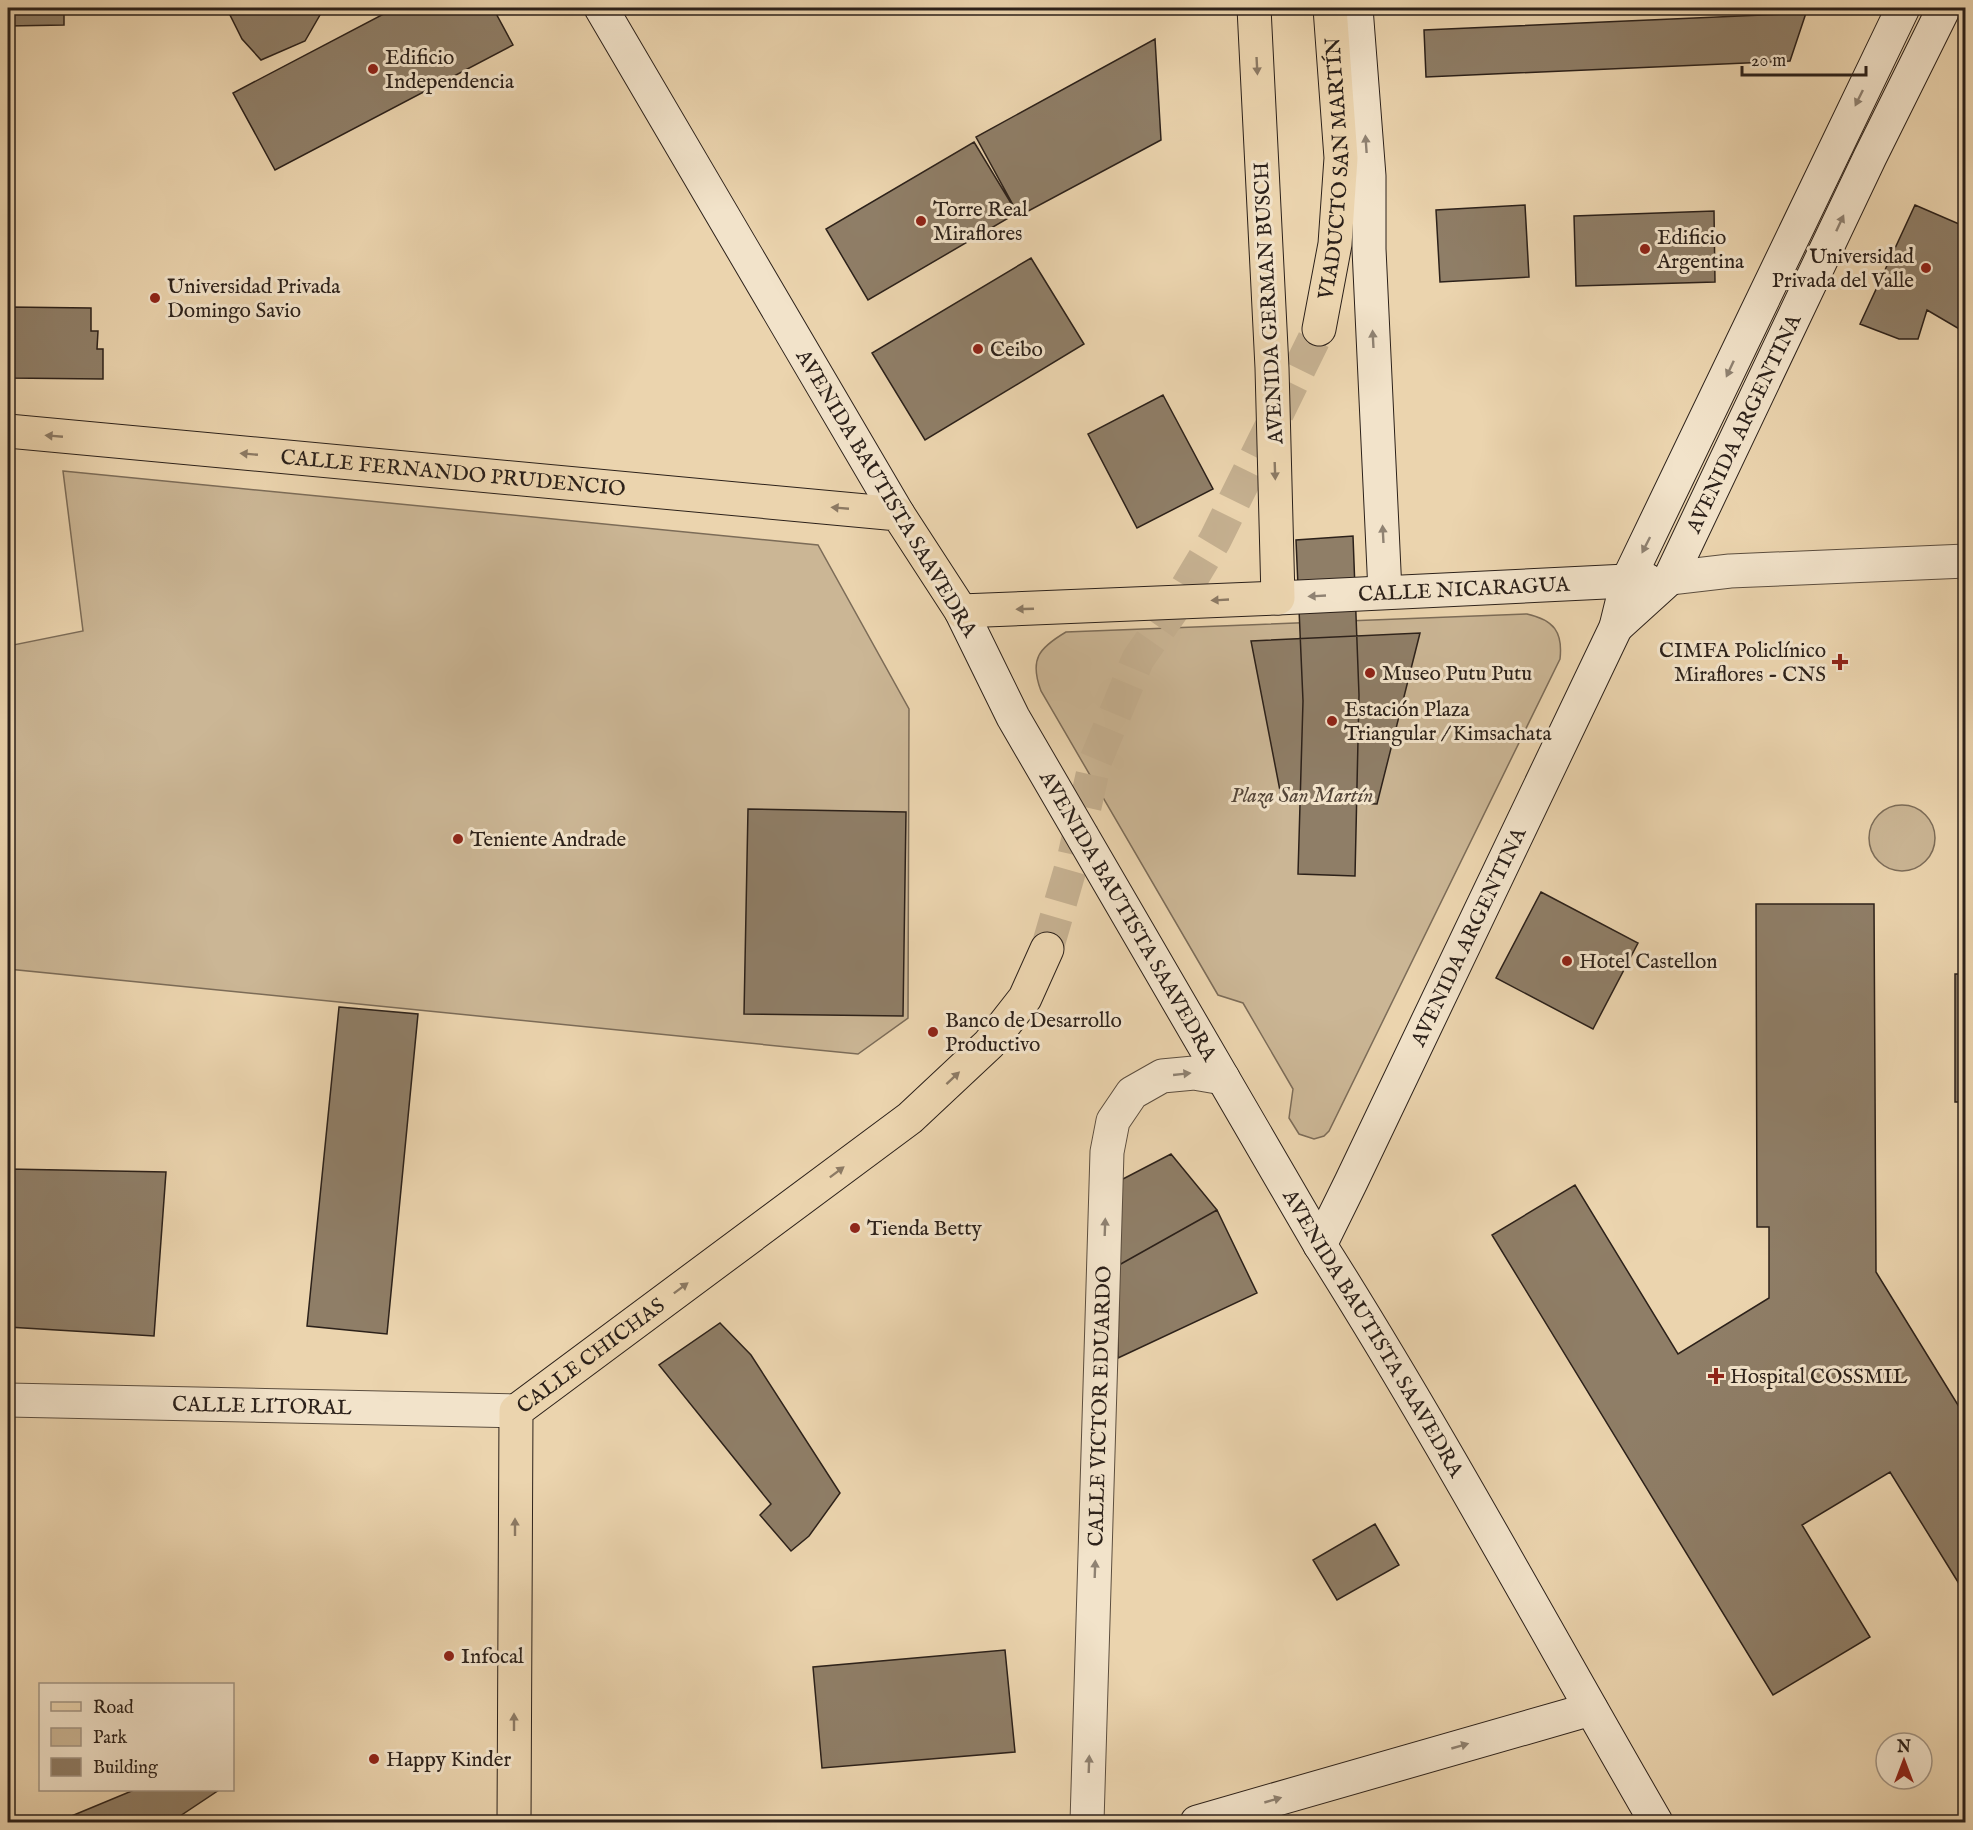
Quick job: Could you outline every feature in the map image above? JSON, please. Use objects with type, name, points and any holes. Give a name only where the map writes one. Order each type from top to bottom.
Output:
[{"type":"main road","name":"AVENIDA BAUTISTA SAAVEDRA","points":[[601,8],[898,514],[962,611],[1013,717],[1222,1078],[1455,1471],[1656,1822]]},
{"type":"main road","name":"AVENIDA GERMAN BUSCH","points":[[1254,8],[1272,368],[1278,598]]},
{"type":"main road","name":"VIADUCTO SAN MARTÍN","points":[[1319,329],[1335,244],[1341,158],[1330,8]]},
{"type":"main road","points":[[1356,8],[1369,176],[1369,261],[1385,592]]},
{"type":"main road","name":"AVENIDA ARGENTINA","points":[[1320,1245],[1616,627],[1627,582],[1903,8]]},
{"type":"main road","name":"AVENIDA ARGENTINA","points":[[1616,627],[1670,578],[1870,157],[1944,8]]},
{"type":"main road","points":[[1838,141],[1870,157]]},
{"type":"main road","points":[[1750,326],[1783,342]]},
{"type":"main road","name":"CALLE FERNANDO PRUDENCIO","points":[[8,431],[898,514]]},
{"type":"main road","name":"CALLE NICARAGUA","points":[[962,611],[1627,582],[1730,571],[1965,561]]},
{"type":"main road","name":"CALLE CHICHAS","points":[[514,1822],[516,1411],[910,1118],[989,1044],[1025,998],[1047,949]]},
{"type":"main road","name":"CALLE VICTOR EDUARDO","points":[[1087,1822],[1107,1152],[1113,1121],[1132,1094],[1162,1076],[1194,1073],[1222,1078]]},
{"type":"main road","name":"CALLE LITORAL","points":[[8,1400],[516,1411]]},
{"type":"main road","points":[[1197,1822],[1591,1709]]},
{"type":"green space","name":"Teniente Andrade","points":[[63,471],[818,545],[909,709],[908,1018],[858,1054],[8,969],[8,646],[83,631]]},
{"type":"green space","name":"Plaza San Martín","points":[[1527,614],[1544,620],[1555,629],[1560,641],[1560,659],[1329,1131],[1324,1136],[1314,1139],[1299,1134],[1289,1118],[1293,1089],[1243,1003],[1218,995],[1041,691],[1036,671],[1039,656],[1049,643],[1066,632]]},
{"type":"green space","points":[[1896,805],[1908,805],[1920,810],[1930,820],[1935,838],[1933,851],[1920,866],[1908,871],[1896,871],[1884,866],[1874,856],[1869,844],[1869,832],[1874,820],[1884,810]]},
{"type":"building","points":[[8,8],[64,8],[64,25],[8,26]]},
{"type":"building","points":[[229,8],[324,8],[305,41],[261,60],[242,39],[229,13]]},
{"type":"building","name":"Edificio Independencia","points":[[395,8],[493,8],[513,45],[275,170],[233,93]]},
{"type":"building","points":[[1806,13],[1790,61],[1426,77],[1424,30]]},
{"type":"building","points":[[1155,39],[1161,140],[1019,216],[976,137]]},
{"type":"building","name":"Torre Real Miraflores","points":[[974,142],[1017,213],[868,300],[826,229]]},
{"type":"building","points":[[1525,205],[1529,277],[1440,282],[1436,210]]},
{"type":"building","name":"Universidad Privada del Valle","points":[[1915,205],[1966,227],[1966,333],[1927,310],[1918,339],[1899,339],[1860,324]]},
{"type":"building","name":"Edificio Argentina","points":[[1714,211],[1715,282],[1576,286],[1574,216]]},
{"type":"building","name":"Ceibo","points":[[1031,258],[1084,344],[925,440],[872,353]]},
{"type":"building","points":[[8,307],[91,308],[91,331],[98,331],[97,349],[103,349],[103,379],[8,378]]},
{"type":"building","points":[[1163,395],[1213,489],[1137,528],[1088,434]]},
{"type":"building","points":[[1353,536],[1359,695],[1355,876],[1298,874],[1303,701],[1296,540]]},
{"type":"building","name":"Estación Plaza Triangular / Kimsachata","points":[[1420,633],[1377,804],[1282,801],[1251,641]]},
{"type":"building","name":"Estación Plaza Triangular / Kimsachata","points":[[1420,633],[1377,804],[1282,801],[1251,641]]},
{"type":"building","points":[[748,809],[906,812],[903,1016],[744,1014]]},
{"type":"building","name":"Hotel Castellon","points":[[1541,892],[1638,943],[1593,1029],[1496,978]]},
{"type":"building","points":[[1756,904],[1874,904],[1876,1272],[1966,1418],[1966,1595],[1890,1472],[1802,1525],[1870,1637],[1773,1695],[1492,1235],[1575,1185],[1678,1354],[1769,1298],[1769,1227],[1757,1227]]},
{"type":"building","points":[[1955,974],[1966,974],[1966,1102],[1955,1102]]},
{"type":"building","points":[[339,1007],[418,1014],[387,1334],[307,1326]]},
{"type":"building","points":[[1171,1154],[1217,1210],[1119,1265],[1121,1180]]},
{"type":"building","points":[[8,1169],[166,1172],[154,1336],[8,1327]]},
{"type":"building","points":[[1217,1210],[1257,1293],[1118,1358],[1119,1265]]},
{"type":"building","points":[[720,1323],[751,1355],[840,1493],[809,1536],[791,1551],[760,1515],[771,1504],[659,1365]]},
{"type":"building","points":[[1375,1524],[1399,1565],[1337,1600],[1313,1560]]},
{"type":"building","points":[[1005,1650],[1015,1752],[822,1768],[813,1667]]},
{"type":"building","points":[[132,1791],[218,1791],[171,1822],[57,1822]]},
{"type":"tunnel","points":[[1047,949],[1074,856],[1095,762],[1138,659],[1176,605],[1215,540],[1319,329]]},
{"type":"place","name":"Edificio Independencia","points":[[373,69]]},
{"type":"place","name":"Torre Real Miraflores","points":[[921,221]]},
{"type":"place","name":"Edificio Argentina","points":[[1645,249]]},
{"type":"place","name":"Universidad Privada del Valle","points":[[1926,268]]},
{"type":"place","name":"Universidad Privada Domingo Savio","points":[[155,298]]},
{"type":"place","name":"Ceibo","points":[[978,349]]},
{"type":"place","name":"CIMFA Policlínico Miraflores - CNS","points":[[1840,662]]},
{"type":"place","name":"Museo Putu Putu","points":[[1370,673]]},
{"type":"place","name":"Estación Plaza Triangular / Kimsachata","points":[[1332,721]]},
{"type":"place","name":"Teniente Andrade","points":[[458,839]]},
{"type":"place","name":"Hotel Castellon","points":[[1567,961]]},
{"type":"place","name":"Banco de Desarrollo Productivo","points":[[933,1032]]},
{"type":"place","name":"Tienda Betty","points":[[855,1228]]},
{"type":"place","name":"Hospital COSSMIL","points":[[1716,1376]]},
{"type":"place","name":"Infocal","points":[[449,1656]]},
{"type":"place","name":"Happy Kinder","points":[[374,1759]]}]
